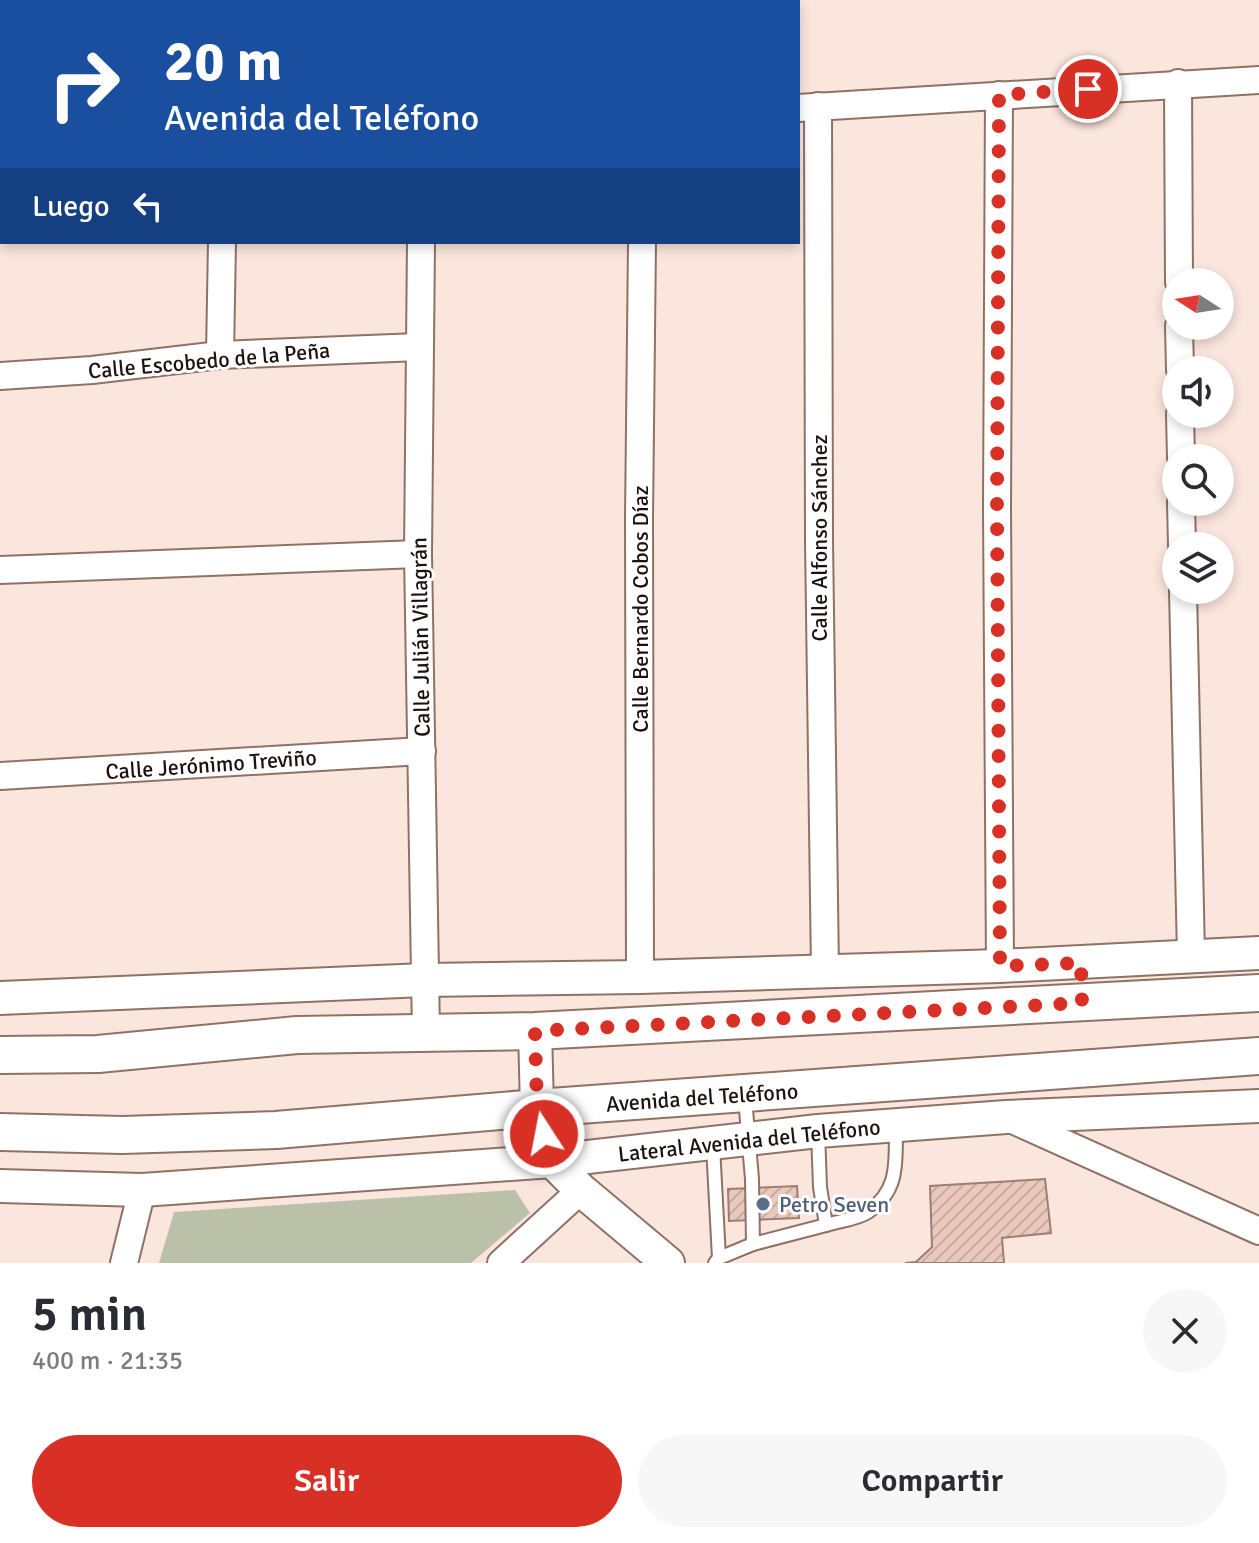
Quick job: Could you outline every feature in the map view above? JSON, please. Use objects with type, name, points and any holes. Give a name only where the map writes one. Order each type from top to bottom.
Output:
[{"type":"main road","points":[[0,1055],[98,1054],[297,1035],[535,1031],[1259,993]]},
{"type":"main road","name":"Avenida del Teléfono","points":[[0,1132],[122,1135],[226,1133],[1259,1056]]},
{"type":"street","points":[[808,107],[1259,80]]},
{"type":"street","points":[[1178,83],[1179,268]]},
{"type":"street","points":[[999,95],[997,524],[1000,966]]},
{"type":"street","name":"Calle Alfonso Sánchez","points":[[808,107],[819,541],[825,970]]},
{"type":"street","points":[[220,355],[222,244]]},
{"type":"street","name":"Calle Julián Villagrán","points":[[421,244],[418,554],[426,1033]]},
{"type":"street","name":"Calle Bernardo Cobos Díaz","points":[[640,977],[642,244]]},
{"type":"street","name":"Calle Escobedo de la Peña","points":[[0,376],[92,370],[220,355],[419,347]]},
{"type":"street","points":[[0,570],[418,554]]},
{"type":"street","points":[[1183,604],[1191,956]]},
{"type":"street","name":"Calle Jerónimo Treviño","points":[[0,776],[422,751]]},
{"type":"street","points":[[0,998],[425,980],[1000,966],[1259,953]]},
{"type":"street","points":[[1081,963],[1082,1003]]},
{"type":"street","points":[[535,1031],[537,1108],[552,1161],[581,1190],[668,1263]]},
{"type":"street","name":"Lateral Avenida del Teléfono","points":[[0,1186],[142,1190],[552,1161],[896,1125],[1259,1106]]},
{"type":"street","points":[[1006,1117],[1259,1231]]},
{"type":"street","points":[[124,1263],[142,1190]]},
{"type":"street","points":[[501,1263],[581,1190]]},
{"type":"lane","points":[[745,1095],[753,1244]]},
{"type":"lane","points":[[712,1142],[717,1261],[753,1244],[867,1213],[890,1190],[894,1179],[896,1125]]},
{"type":"lane","points":[[818,1131],[820,1187],[826,1225]]},
{"type":"green space","points":[[515,1190],[530,1213],[471,1263],[159,1263],[174,1212]]},
{"type":"building","points":[[1045,1179],[1051,1233],[1002,1238],[1004,1263],[905,1263],[916,1262],[932,1247],[930,1186]]},
{"type":"building","name":"Petro Seven","points":[[797,1186],[799,1218],[729,1221],[728,1189]]},
{"type":"place","name":"Petro Seven","points":[[763,1204]]},
{"type":"route","points":[[544,1134],[537,1108],[535,1031],[1082,1003],[1081,963],[1000,966],[997,508],[999,95],[1088,89]]}]
